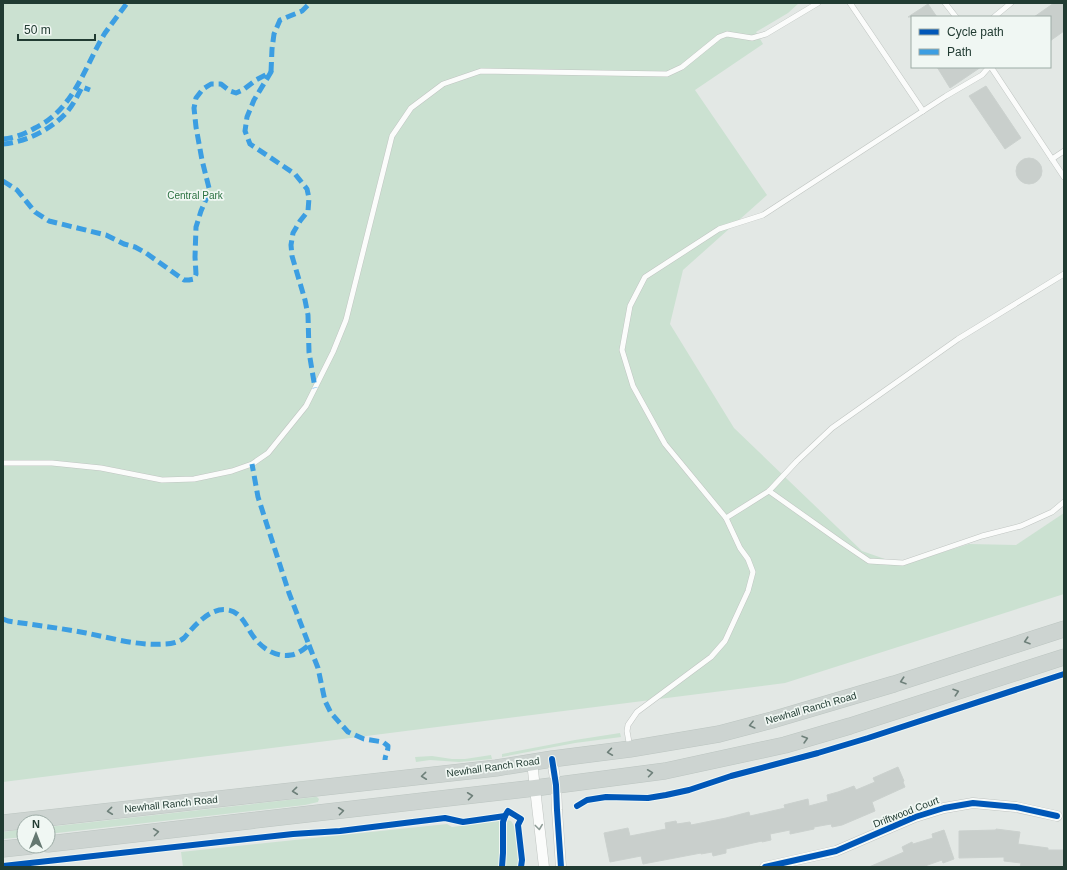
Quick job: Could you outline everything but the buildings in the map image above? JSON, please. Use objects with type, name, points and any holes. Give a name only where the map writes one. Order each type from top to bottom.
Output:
[{"type":"main road","name":"Newhall Ranch Road","points":[[3,823],[496,768],[630,749],[719,734],[894,684],[1064,629]]},
{"type":"main road","points":[[56,843],[535,788],[665,771],[785,745],[858,724],[1064,657]]},
{"type":"main road","points":[[3,849],[16,848]]},
{"type":"street","points":[[552,759],[556,785],[561,867]]},
{"type":"street","points":[[532,762],[544,867]]},
{"type":"street","name":"Driftwood Court","points":[[765,867],[836,851],[915,817],[944,808],[974,803],[1016,807],[1057,816]]},
{"type":"lane","points":[[3,462],[52,463],[101,468],[162,480],[194,479],[232,471],[252,464],[268,453],[306,406],[334,352],[346,320],[392,136],[411,108],[443,84],[481,71],[667,74],[682,67],[719,37],[727,34],[752,38],[766,34],[818,3]]},
{"type":"lane","points":[[850,3],[923,111]]},
{"type":"lane","points":[[945,3],[955,16]]},
{"type":"lane","points":[[995,16],[1011,3]]},
{"type":"lane","points":[[630,749],[627,731],[628,725],[637,712],[711,657],[725,641],[748,591],[753,572],[748,559],[740,548],[726,518],[665,444],[632,386],[622,350],[630,306],[645,277],[719,229],[763,215],[946,96],[982,75],[989,68]]},
{"type":"lane","points":[[991,68],[1064,177]]},
{"type":"lane","points":[[1052,159],[1064,151]]},
{"type":"lane","points":[[726,518],[769,491],[797,461],[832,428],[958,339],[1064,274]]},
{"type":"lane","points":[[769,491],[868,560],[903,563],[982,536],[1021,526],[1052,512],[1064,502]]},
{"type":"green space","name":"Central Park","points":[[3,3],[799,3],[788,13],[756,32],[763,44],[695,90],[767,195],[683,270],[670,324],[734,428],[862,551],[902,565],[969,544],[1016,545],[1064,513],[1064,594],[785,683],[3,782]]},
{"type":"green space","points":[[620,733],[621,737],[575,743],[502,757],[502,754]]},
{"type":"green space","points":[[491,755],[492,759],[459,762],[430,760],[416,762],[415,757],[432,756],[465,759]]},
{"type":"green space","points":[[317,797],[319,799],[318,802],[305,805],[56,833],[56,826]]},
{"type":"green space","points":[[507,820],[511,821],[515,830],[518,867],[183,867],[181,852],[447,824],[452,827]]},
{"type":"green space","points":[[16,830],[16,838],[3,839],[3,832]]},
{"type":"marked path","points":[[3,139],[15,137],[31,130],[48,120],[59,110],[69,99],[105,33],[127,3]]},
{"type":"marked path","points":[[271,72],[274,34],[280,20],[302,11],[310,3]]},
{"type":"marked path","points":[[3,181],[17,190],[35,212],[49,221],[106,235],[146,253],[184,280],[194,279],[196,274],[196,227],[209,188],[196,127],[194,108],[196,98],[203,89],[211,84],[221,84],[230,91],[236,93],[271,72],[254,100],[247,117],[245,131],[250,144],[295,174],[307,189],[309,198],[308,211],[293,233],[291,245],[292,256],[308,315],[309,352],[315,388]]},
{"type":"marked path","points":[[3,144],[21,141],[38,134],[54,124],[67,112],[82,87],[90,90]]},
{"type":"marked path","points":[[3,619],[76,631],[134,643],[167,644],[184,638],[198,623],[212,613],[228,610],[236,613],[244,622],[254,638],[273,653],[285,655],[294,654],[301,651],[309,645],[289,593],[258,497],[252,464]]},
{"type":"marked path","points":[[309,645],[318,668],[325,701],[331,713],[348,732],[364,739],[383,742],[388,746],[385,760]]},
{"type":"cycle path","points":[[577,806],[587,800],[606,797],[648,798],[689,790],[731,776],[868,738],[1064,674]]},
{"type":"cycle path","points":[[552,759],[556,785],[561,867]]},
{"type":"cycle path","points":[[765,867],[836,851],[915,817],[944,808],[973,803],[1016,807],[1057,816]]},
{"type":"cycle path","points":[[502,867],[503,822],[508,811],[521,819],[518,825],[522,860],[521,867]]},
{"type":"cycle path","points":[[3,866],[293,834],[340,831],[445,818],[463,822],[505,816]]}]
